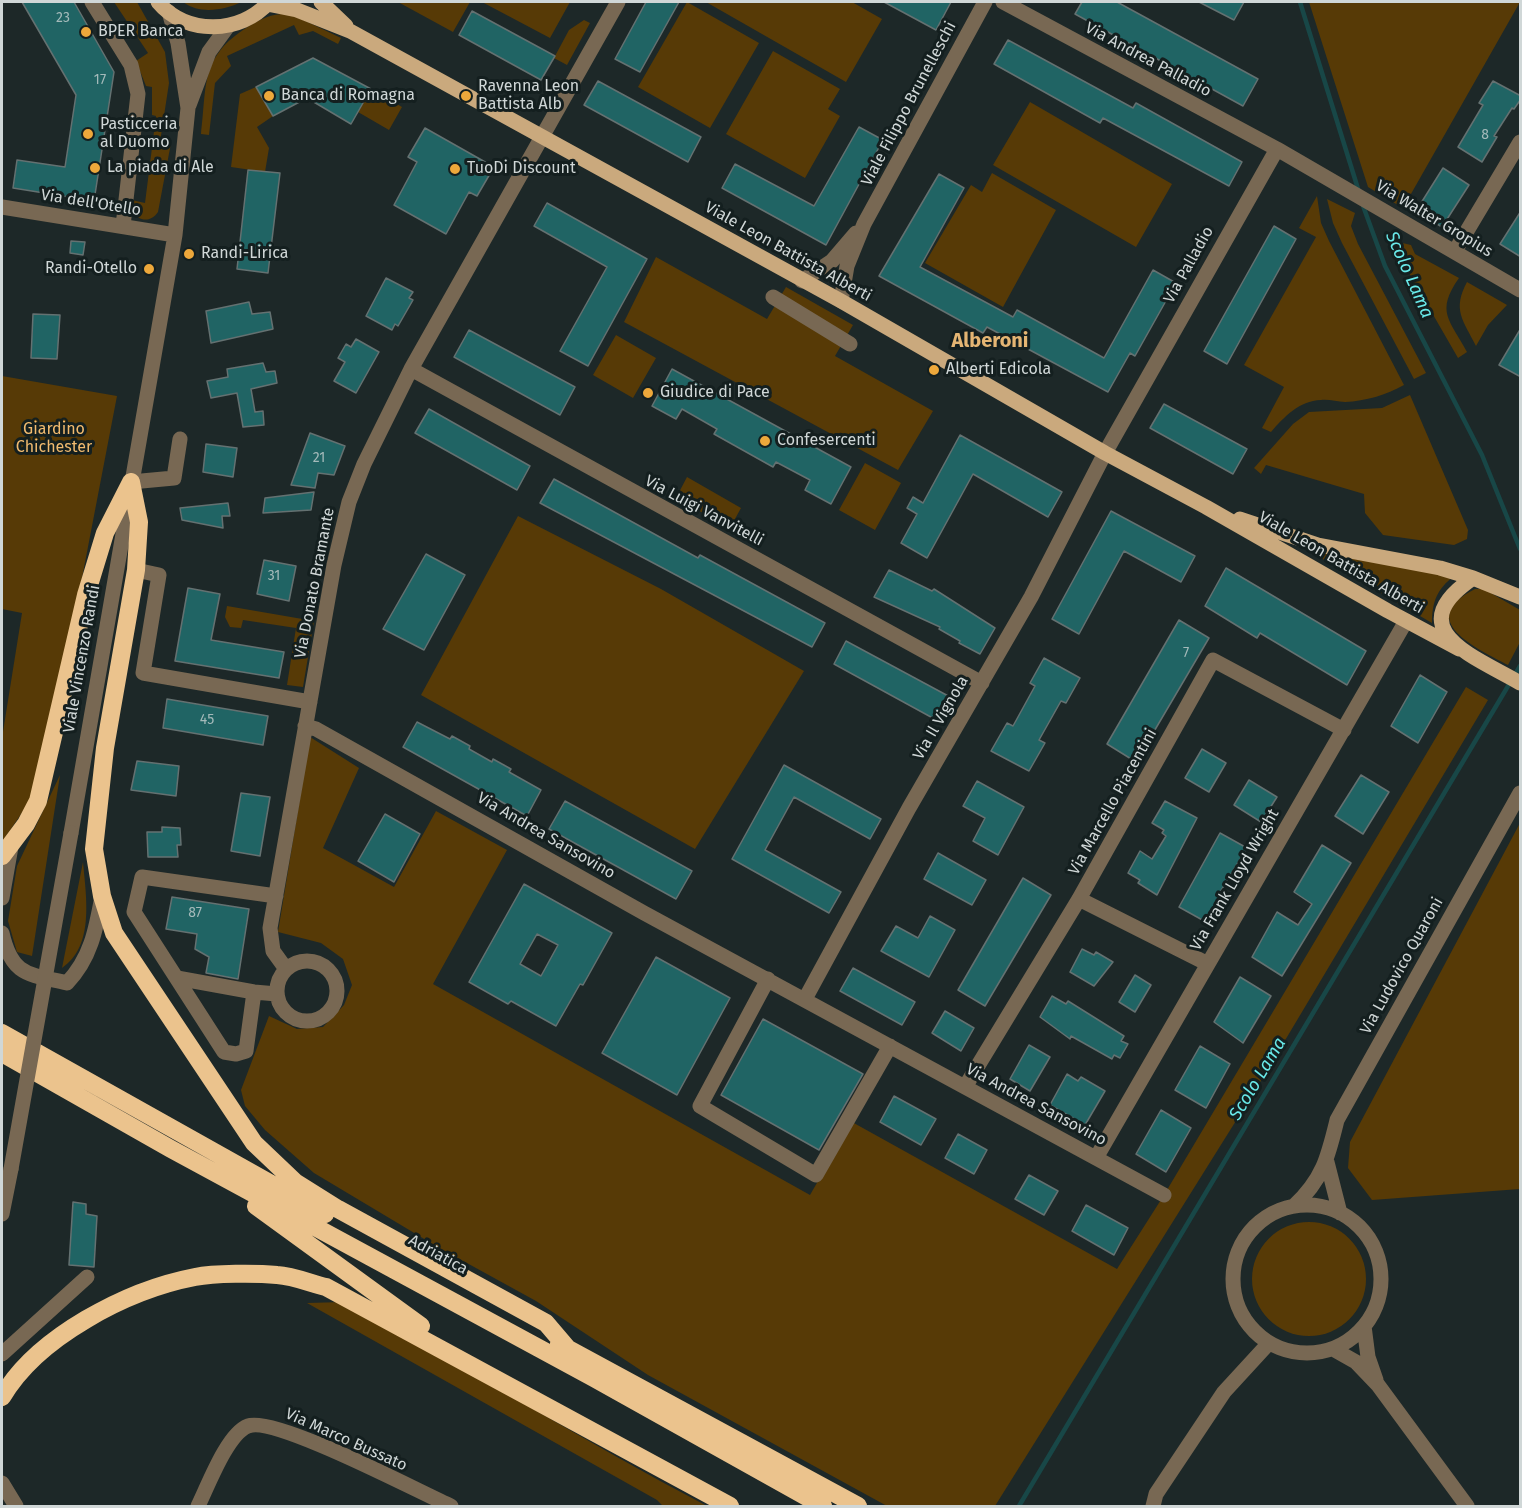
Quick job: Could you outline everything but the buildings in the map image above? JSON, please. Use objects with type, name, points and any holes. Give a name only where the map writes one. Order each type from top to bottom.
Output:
[{"type":"highway","points":[[131,482],[139,522],[136,570],[97,810],[94,849],[104,903],[114,933],[254,1143],[295,1182],[338,1209],[546,1323],[568,1350]]},
{"type":"highway","points":[[6,851],[38,801],[86,595],[105,533],[131,482]]},
{"type":"highway","name":"Adriatica","points":[[2,1033],[568,1350],[858,1506]]},
{"type":"highway","name":"Adriatica","points":[[2,1053],[171,1149],[824,1506]]},
{"type":"highway","points":[[171,1149],[326,1256],[468,1362]]},
{"type":"highway","points":[[2,1397],[29,1360],[64,1333],[96,1314],[152,1290],[196,1277],[278,1275],[326,1287],[730,1506]]},
{"type":"main road","name":"Viale Leon Battista Alberti","points":[[321,2],[350,31]]},
{"type":"main road","name":"Viale Leon Battista Alberti","points":[[268,3],[297,10],[350,31],[544,136],[841,301],[1105,453],[1521,683]]},
{"type":"main road","points":[[163,7],[197,26],[228,26],[242,21],[268,3]]},
{"type":"main road","name":"Viale Leon Battista Alberti","points":[[1206,507],[1318,545],[1440,567],[1521,597]]},
{"type":"main road","points":[[1458,649],[1446,633],[1440,619],[1445,601],[1473,578]]},
{"type":"street","points":[[92,2],[131,65],[137,82],[138,94],[123,226]]},
{"type":"street","name":"Via Donato Bramante","points":[[286,969],[273,951],[270,928],[334,565],[349,502],[364,465],[411,369],[618,2]]},
{"type":"street","name":"Viale Filippo Brunelleschi","points":[[841,301],[847,266],[864,224],[985,2]]},
{"type":"street","name":"Via Andrea Palladio","points":[[1003,2],[1276,149]]},
{"type":"street","name":"Viale Vincenzo Randi","points":[[2,1214],[175,235],[188,108],[178,43],[163,7]]},
{"type":"street","name":"Viale Vincenzo Randi","points":[[188,108],[209,52],[228,26]]},
{"type":"street","points":[[1455,251],[1521,142]]},
{"type":"street","name":"Via Walter Gropius","points":[[1276,149],[1521,290]]},
{"type":"street","name":"Via Palladio","points":[[1105,453],[1276,149]]},
{"type":"street","name":"Via dell'Otello","points":[[2,207],[175,235]]},
{"type":"street","name":"Viale Filippo Brunelleschi","points":[[802,280],[832,261],[864,224]]},
{"type":"street","points":[[773,297],[850,344]]},
{"type":"street","name":"Via Luigi Vanvitelli","points":[[411,369],[982,683]]},
{"type":"street","points":[[131,482],[174,478],[180,439]]},
{"type":"street","name":"Via Il Vignola","points":[[805,999],[1031,597],[1105,453]]},
{"type":"street","points":[[136,570],[159,575],[143,673],[310,702]]},
{"type":"street","name":"Via Frank Lloyd Wright","points":[[1096,1158],[1406,621]]},
{"type":"street","name":"Via Marcello Piacentini","points":[[965,1087],[1079,899],[1213,660],[1344,730]]},
{"type":"street","name":"Via Andrea Sansovino","points":[[305,726],[337,740],[1164,1195]]},
{"type":"street","name":"Via Ludovico Quaroni","points":[[1294,1206],[1312,1189],[1327,1162],[1337,1120],[1521,793]]},
{"type":"street","points":[[2,898],[6,851]]},
{"type":"street","points":[[134,912],[142,877],[276,896]]},
{"type":"street","points":[[1079,899],[1208,964]]},
{"type":"street","points":[[2,933],[7,954],[24,974],[67,983],[81,968],[94,940],[104,903],[134,912],[224,1052],[236,1054],[246,1051],[249,1043],[254,992]]},
{"type":"street","points":[[303,961],[323,964],[336,979],[337,999],[327,1015],[308,1022],[290,1016],[279,1002],[277,994],[277,985],[286,969],[303,961]]},
{"type":"street","points":[[177,978],[277,994]]},
{"type":"street","points":[[768,979],[700,1106],[816,1175],[890,1046]]},
{"type":"street","name":"Via Ludovico Quaroni","points":[[1327,1162],[1340,1213]]},
{"type":"street","points":[[1294,1206],[1317,1206],[1340,1213],[1356,1224],[1368,1238],[1377,1255],[1381,1273],[1380,1292],[1374,1310],[1364,1326],[1350,1339],[1333,1348],[1311,1353],[1289,1351],[1269,1343],[1251,1328],[1239,1310],[1233,1288],[1234,1266],[1241,1245],[1254,1227],[1272,1214],[1294,1206]]},
{"type":"street","points":[[2,1354],[87,1277]]},
{"type":"street","points":[[1364,1326],[1368,1357],[1378,1385]]},
{"type":"street","points":[[1153,1506],[1156,1494],[1224,1392],[1269,1343]]},
{"type":"street","points":[[1333,1348],[1356,1362],[1378,1385],[1467,1506]]},
{"type":"street","name":"Via Marco Bussato","points":[[198,1506],[234,1435],[248,1425],[262,1424],[299,1437],[451,1506]]},
{"type":"street","points":[[2,1483],[16,1506]]},
{"type":"green space","points":[[114,2],[137,2],[165,52],[169,83],[160,142],[171,143],[158,212],[154,217],[145,220],[133,212],[132,200],[145,203],[156,116],[152,115],[152,87],[146,86],[136,61],[148,53]]},
{"type":"green space","points":[[183,2],[242,2],[205,10]]},
{"type":"green space","points":[[398,2],[470,2],[453,32]]},
{"type":"green space","points":[[482,2],[570,2],[550,38]]},
{"type":"green space","points":[[687,2],[759,43],[710,128],[638,87]]},
{"type":"green space","points":[[706,2],[852,2],[882,19],[846,82]]},
{"type":"green space","points":[[1309,2],[1520,2],[1403,208],[1368,187]]},
{"type":"green space","points":[[281,14],[293,15],[341,38],[338,44],[313,31],[299,35],[294,25],[227,56],[231,66],[215,83],[209,135],[201,134],[208,75],[219,52],[229,41],[252,24],[266,17]]},
{"type":"green space","points":[[584,20],[590,23],[567,65],[554,58],[569,30]]},
{"type":"green space","points":[[773,51],[840,89],[828,109],[840,116],[805,178],[726,134]]},
{"type":"green space","points":[[256,87],[273,116],[257,127],[269,148],[265,172],[231,167],[240,94]]},
{"type":"green space","points":[[371,89],[402,107],[389,130],[358,112]]},
{"type":"green space","points":[[1030,102],[1172,184],[1136,247],[993,165]]},
{"type":"green space","points":[[992,173],[1056,210],[1003,307],[925,263],[971,185],[982,192]]},
{"type":"green space","points":[[1317,196],[1321,223],[1329,241],[1404,385],[1383,395],[1361,400],[1345,402],[1324,400],[1306,403],[1287,416],[1271,432],[1262,428],[1284,387],[1244,365],[1316,237],[1299,228]]},
{"type":"green space","points":[[1327,199],[1355,213],[1351,226],[1358,244],[1426,373],[1414,379],[1342,243],[1333,223]]},
{"type":"green space","points":[[1394,241],[1411,245],[1415,254],[1459,278],[1448,299],[1447,308],[1451,323],[1467,352],[1458,358],[1405,266]]},
{"type":"green space","points":[[656,257],[767,319],[786,287],[853,325],[835,356],[933,411],[898,470],[624,322]]},
{"type":"green space","points":[[1467,282],[1507,305],[1488,325],[1476,346],[1463,322],[1460,308],[1460,300]]},
{"type":"green space","points":[[616,335],[656,358],[633,398],[593,375]]},
{"type":"green space","name":"Giardino Chichester","points":[[2,376],[117,396],[82,578],[32,798],[2,842],[2,738],[22,613],[2,609]]},
{"type":"green space","points":[[1410,395],[1468,530],[1467,539],[1454,545],[1383,535],[1365,513],[1364,494],[1266,465],[1261,474],[1254,468],[1293,424],[1309,412],[1382,408]]},
{"type":"green space","points":[[865,463],[901,483],[875,530],[839,510]]},
{"type":"green space","points":[[687,477],[741,508],[730,528],[676,498]]},
{"type":"green space","points":[[518,516],[661,589],[804,671],[695,849],[421,695]]},
{"type":"green space","points":[[1309,551],[1454,576],[1443,586],[1437,596],[1432,623]]},
{"type":"green space","points":[[1475,589],[1484,589],[1520,610],[1520,642],[1508,665],[1468,642],[1457,633],[1450,622],[1450,612],[1457,601]]},
{"type":"green space","points":[[227,606],[314,621],[303,687],[287,685],[296,628],[243,620],[241,628],[230,627],[225,617]]},
{"type":"green space","points":[[1466,687],[1488,700],[1259,1084],[995,1506],[887,1506],[648,1375],[536,1301],[436,1246],[314,1173],[265,1130],[245,1106],[241,1090],[269,1016],[297,1029],[323,1027],[344,1005],[352,985],[343,959],[321,943],[278,932],[310,737],[359,768],[323,848],[394,887],[436,811],[507,850],[433,984],[810,1195],[852,1122],[1117,1269],[1164,1195]]},
{"type":"green space","points":[[60,775],[32,956],[17,952],[8,921],[17,866]]},
{"type":"green space","points":[[1520,823],[1520,1189],[1372,1200],[1348,1168],[1350,1142]]},
{"type":"green space","points":[[83,862],[86,905],[84,934],[80,947],[62,968]]},
{"type":"green space","points":[[1309,1222],[1331,1226],[1350,1238],[1362,1257],[1366,1279],[1362,1301],[1350,1320],[1331,1332],[1309,1336],[1287,1332],[1268,1320],[1256,1301],[1252,1279],[1256,1257],[1268,1238],[1287,1226]]},
{"type":"green space","points":[[344,1302],[707,1506],[663,1506],[657,1500],[307,1303]]},
{"type":"waterway","name":"Scolo Lama","points":[[1300,2],[1359,192]]},
{"type":"waterway","name":"Scolo Lama","points":[[1362,203],[1385,266],[1482,455],[1520,549]]},
{"type":"waterway","name":"Scolo Lama","points":[[1019,1506],[1520,666]]},
{"type":"place","name":"BPER Banca","points":[[86,32]]},
{"type":"place","name":"Banca di Romagna","points":[[269,96]]},
{"type":"place","name":"Ravenna Leon Battista Alb","points":[[466,96]]},
{"type":"place","name":"Pasticceria al Duomo","points":[[88,134]]},
{"type":"place","name":"La piada di Ale","points":[[95,168]]},
{"type":"place","name":"TuoDi Discount","points":[[455,169]]},
{"type":"place","name":"Randi-Lirica","points":[[189,254]]},
{"type":"place","name":"Randi-Otello","points":[[149,269]]},
{"type":"place","name":"Alberti Edicola","points":[[934,370]]},
{"type":"place","name":"Giudice di Pace","points":[[648,393]]},
{"type":"place","name":"Confesercenti","points":[[765,441]]},
{"type":"district","name":"Alberoni","points":[[990,341]]}]
